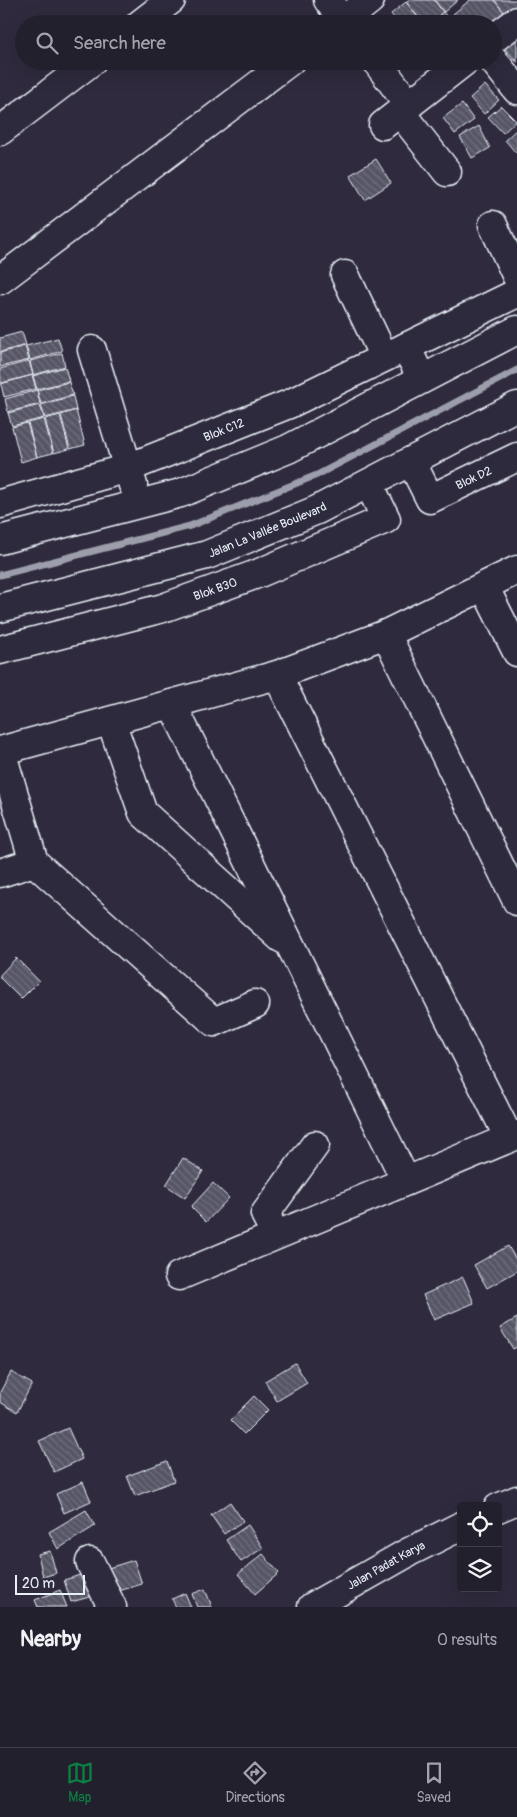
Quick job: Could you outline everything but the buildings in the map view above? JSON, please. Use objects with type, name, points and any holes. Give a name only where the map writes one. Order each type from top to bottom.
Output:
[{"type":"street","points":[[152,15],[171,0]]},
{"type":"street","points":[[343,15],[370,0]]},
{"type":"street","points":[[502,32],[517,21]]},
{"type":"street","points":[[0,132],[80,70]]},
{"type":"street","points":[[0,280],[278,70]]},
{"type":"street","points":[[380,70],[397,114],[447,172]]},
{"type":"street","points":[[397,114],[453,70]]},
{"type":"street","points":[[501,70],[517,90]]},
{"type":"street","points":[[493,225],[517,277]]},
{"type":"street","points":[[345,275],[395,352],[422,379]]},
{"type":"street","name":"Blok C12","points":[[0,502],[128,468],[289,404],[517,293]]},
{"type":"street","points":[[0,502],[5,538],[180,493],[288,449],[422,379],[516,333]]},
{"type":"street","points":[[92,350],[138,504]]},
{"type":"street","name":"Jalan La Vallée Boulevard","points":[[0,608],[206,556],[317,510],[517,406]]},
{"type":"street","name":"Blok D2","points":[[411,461],[430,499],[517,457]]},
{"type":"street","name":"Blok B30","points":[[0,650],[163,608],[257,574],[386,519],[368,484]]},
{"type":"street","points":[[254,1004],[214,1022],[34,862],[0,751],[277,675],[386,634],[517,570]]},
{"type":"street","points":[[484,586],[517,652]]},
{"type":"street","points":[[386,634],[517,901]]},
{"type":"street","points":[[179,1276],[513,1137],[277,675]]},
{"type":"street","points":[[172,704],[406,1181]]},
{"type":"street","points":[[111,721],[144,813],[292,948]]},
{"type":"street","points":[[0,873],[34,862]]},
{"type":"street","points":[[276,1235],[265,1214],[315,1145]]},
{"type":"street","points":[[502,1506],[517,1500]]},
{"type":"street","name":"Jalan Padat Karya","points":[[312,1607],[408,1552],[457,1528]]},
{"type":"street","points":[[90,1562],[112,1607]]},
{"type":"waterway","points":[[0,575],[190,526],[317,475],[517,370]]}]
